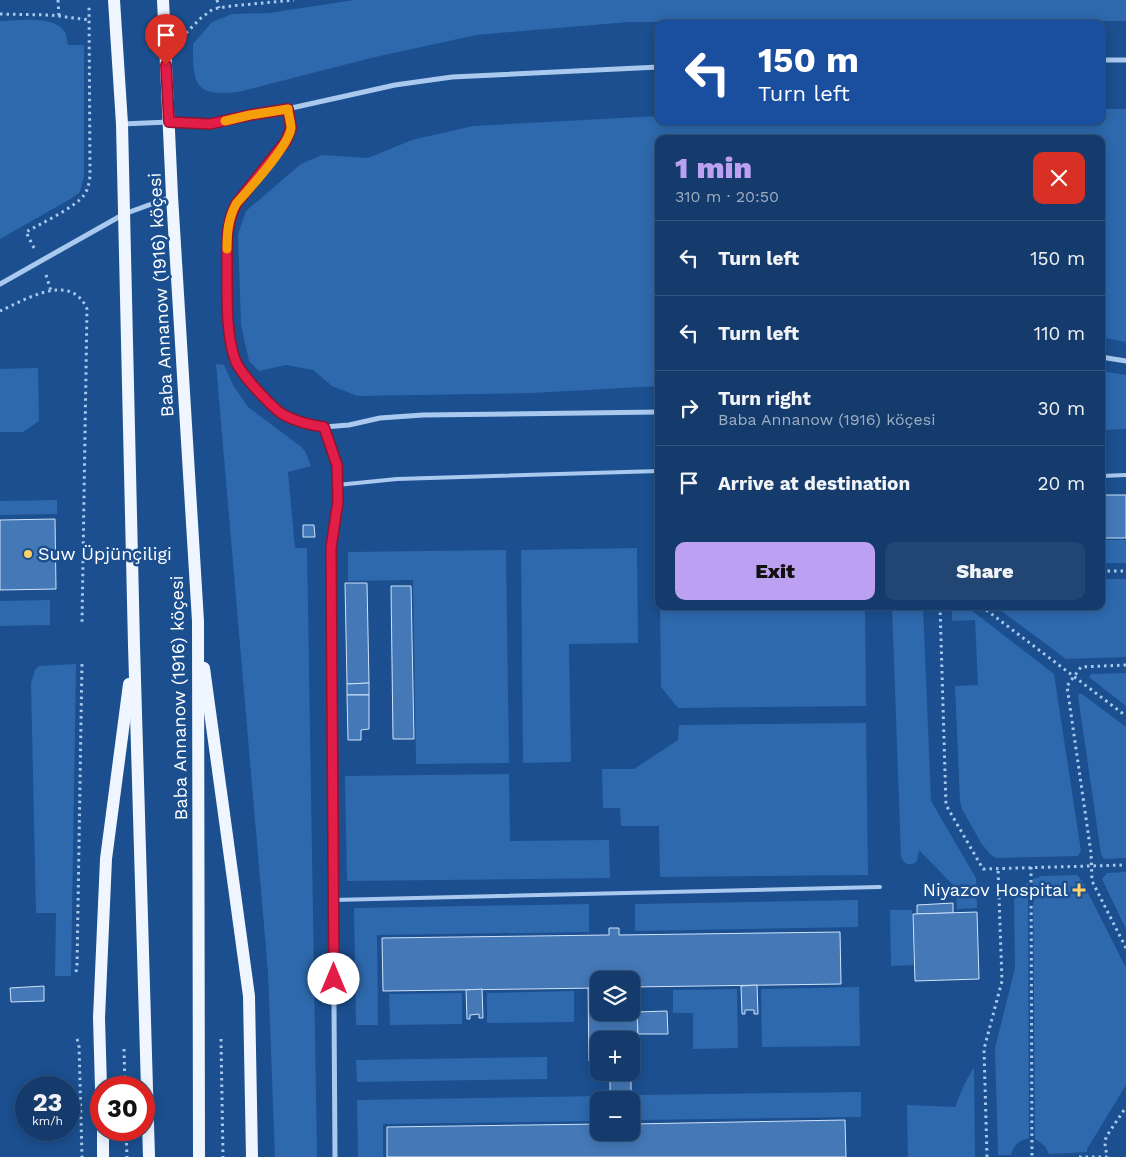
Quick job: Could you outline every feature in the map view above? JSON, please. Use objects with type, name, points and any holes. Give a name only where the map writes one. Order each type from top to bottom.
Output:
[{"type":"main road","name":"Baba Annanow (1916) köçesi","points":[[163,4],[172,196],[198,620],[199,1157]]},
{"type":"main road","name":"Baba Annanow (1916) köçesi","points":[[115,5],[122,124],[134,645],[149,1157]]},
{"type":"main road","points":[[198,620],[249,996],[252,1157]]},
{"type":"main road","points":[[101,1076],[99,1018],[106,859],[134,645]]},
{"type":"main road","points":[[102,1141],[103,1157]]},
{"type":"street","points":[[1105,60],[1126,60]]},
{"type":"street","points":[[122,124],[169,122],[210,124],[395,85],[452,77],[655,67]]},
{"type":"street","points":[[288,109],[291,128],[286,141],[236,204],[231,214],[227,231],[228,313],[232,348],[236,363],[256,389],[282,414],[301,423],[324,427],[349,425],[380,418],[423,416],[655,412]]},
{"type":"street","points":[[0,284],[124,214],[172,196]]},
{"type":"street","points":[[1105,358],[1126,361]]},
{"type":"street","points":[[324,427],[337,465],[338,501],[331,548],[336,1157]]},
{"type":"lane","points":[[337,485],[397,479],[655,471]]},
{"type":"lane","points":[[1105,476],[1126,475]]},
{"type":"lane","points":[[333,900],[880,887]]},
{"type":"path","points":[[58,0],[59,16]]},
{"type":"path","points":[[217,0],[219,8]]},
{"type":"path","points":[[186,32],[213,9],[294,0]]},
{"type":"path","points":[[28,236],[26,232],[75,203],[84,196],[88,188],[90,176],[90,6]]},
{"type":"path","points":[[0,14],[59,16],[90,20]]},
{"type":"path","points":[[50,284],[51,291]]},
{"type":"path","points":[[0,311],[41,293],[66,290],[76,294],[84,302],[87,309],[82,623]]},
{"type":"path","points":[[1105,571],[1126,571]]},
{"type":"path","points":[[940,610],[946,805],[984,869],[1126,865]]},
{"type":"path","points":[[986,610],[1126,716]]},
{"type":"path","points":[[76,972],[82,662]]},
{"type":"path","points":[[1126,665],[1081,667],[1067,686],[1092,865],[1092,881],[1126,948]]},
{"type":"path","points":[[1031,867],[1032,1157]]},
{"type":"path","points":[[987,1157],[984,1049],[1002,981],[998,868]]},
{"type":"path","points":[[77,1039],[79,1045],[82,1157]]},
{"type":"path","points":[[220,1039],[224,1157]]},
{"type":"path","points":[[124,1049],[125,1076]]},
{"type":"path","points":[[1079,1157],[1107,1157],[1106,1137],[1126,1107]]},
{"type":"path","points":[[126,1141],[127,1157]]},
{"type":"shaded area","points":[[354,0],[1126,0],[1126,21],[655,20],[655,22],[629,22],[476,35],[371,58],[238,92],[212,92],[199,85],[195,78],[193,44],[212,22],[232,14],[269,13]]},
{"type":"shaded area","points":[[0,21],[45,21],[61,28],[66,34],[68,45],[84,45],[84,176],[80,192],[72,198],[0,239]]},
{"type":"shaded area","points":[[1105,109],[1126,109],[1126,342],[1105,338],[1105,135],[655,135],[655,386],[532,393],[357,396],[332,386],[313,370],[286,365],[259,371],[249,361],[241,325],[238,234],[246,211],[301,164],[322,155],[368,158],[412,140],[473,126],[655,116],[655,125],[1105,125]]},
{"type":"shaded area","points":[[216,364],[224,365],[233,385],[248,407],[300,446],[305,451],[311,466],[288,472],[295,548],[307,548],[317,1157],[275,1157],[268,972]]},
{"type":"shaded area","points":[[38,368],[39,421],[23,432],[0,432],[0,369]]},
{"type":"shaded area","points":[[1105,372],[1126,375],[1126,429],[1105,430]]},
{"type":"shaded area","points":[[57,500],[57,514],[0,515],[0,501]]},
{"type":"shaded area","points":[[1105,540],[1126,540],[1126,563],[1105,563]]},
{"type":"shaded area","points":[[637,548],[638,643],[569,644],[571,762],[523,763],[521,550]]},
{"type":"shaded area","points":[[506,550],[509,763],[416,764],[413,580],[348,581],[348,552]]},
{"type":"shaded area","points":[[1105,579],[1126,579],[1126,657],[1066,659],[1000,610],[1105,610]]},
{"type":"shaded area","points":[[50,600],[50,625],[0,626],[0,601]]},
{"type":"shaded area","points":[[660,610],[865,610],[866,706],[678,708],[661,687]]},
{"type":"shaded area","points":[[892,610],[923,610],[931,801],[976,878],[977,908],[957,909],[956,888],[919,850],[917,861],[912,864],[906,863],[901,856]]},
{"type":"shaded area","points":[[952,610],[971,610],[1054,674],[1081,851],[1078,856],[997,858],[991,855],[981,843],[962,809],[960,801],[955,686],[978,685],[975,620],[952,621]]},
{"type":"shaded area","points":[[76,664],[71,976],[55,976],[56,913],[36,913],[31,683],[35,670],[39,666]]},
{"type":"shaded area","points":[[1126,673],[1126,706],[1089,677],[1091,674]]},
{"type":"shaded area","points":[[1079,694],[1082,694],[1126,727],[1126,858],[1104,859],[1101,854]]},
{"type":"shaded area","points":[[866,723],[868,875],[660,877],[659,826],[621,826],[620,808],[603,808],[602,769],[634,769],[678,740],[679,725]]},
{"type":"shaded area","points":[[509,774],[510,841],[609,840],[610,878],[347,881],[345,776]]},
{"type":"shaded area","points":[[1126,872],[1126,929],[1102,879],[1107,873]]},
{"type":"shaded area","points":[[1077,875],[1082,881],[1126,968],[1126,1085],[1087,1149],[1087,1152],[1049,1154],[1045,1146],[1035,1139],[1033,879],[1042,876]]},
{"type":"shaded area","points":[[1028,882],[1029,1138],[1017,1144],[1013,1148],[1011,1155],[998,1155],[995,1048],[1015,968],[1014,901],[1016,894]]},
{"type":"shaded area","points":[[858,900],[858,927],[635,931],[635,904]]},
{"type":"shaded area","points":[[589,904],[589,932],[377,935],[378,1025],[356,1025],[354,908]]},
{"type":"shaded area","points":[[890,910],[912,910],[914,965],[891,966]]},
{"type":"shaded area","points":[[859,987],[860,1046],[762,1047],[761,989]]},
{"type":"shaded area","points":[[737,989],[738,1048],[693,1049],[693,1013],[673,1013],[673,990]]},
{"type":"shaded area","points":[[574,991],[574,1022],[487,1023],[487,993]]},
{"type":"shaded area","points":[[462,993],[462,1024],[390,1025],[389,994]]},
{"type":"shaded area","points":[[547,1057],[547,1079],[357,1082],[356,1060]]},
{"type":"shaded area","points":[[974,1067],[975,1157],[908,1157],[907,1105],[955,1107]]},
{"type":"shaded area","points":[[861,1092],[861,1117],[640,1120],[640,1095]]},
{"type":"shaded area","points":[[590,1096],[590,1121],[383,1124],[383,1157],[358,1157],[357,1100]]},
{"type":"building","points":[[1105,495],[1126,495],[1126,538],[1105,538]]},
{"type":"building","name":"Suw Üpjünçiligi","points":[[55,519],[56,589],[0,590],[0,520]]},
{"type":"building","points":[[303,525],[314,525],[315,537],[303,537]]},
{"type":"building","points":[[345,583],[367,583],[369,683],[347,684]]},
{"type":"building","points":[[391,586],[411,586],[414,739],[393,739]]},
{"type":"building","points":[[369,683],[369,695],[347,695],[347,684]]},
{"type":"building","points":[[347,695],[369,695],[369,729],[361,730],[361,740],[348,740]]},
{"type":"building","points":[[953,903],[953,913],[917,914],[917,905]]},
{"type":"building","points":[[977,912],[979,979],[915,981],[913,914]]},
{"type":"building","points":[[609,928],[619,928],[619,935],[840,932],[841,984],[640,987],[640,971],[590,971],[590,988],[383,991],[382,938],[609,935]]},
{"type":"building","points":[[757,985],[758,1014],[754,1014],[754,1010],[745,1010],[745,1014],[742,1014],[741,986]]},
{"type":"building","points":[[44,986],[44,1001],[11,1002],[10,988]]},
{"type":"building","points":[[588,988],[590,988],[590,1021],[637,1021],[638,1031],[590,1031],[589,1061]]},
{"type":"building","points":[[482,989],[483,1018],[479,1018],[479,1014],[470,1015],[470,1019],[467,1019],[466,990]]},
{"type":"building","points":[[667,1011],[668,1034],[640,1034],[640,1031],[638,1031],[637,1021],[640,1021],[640,1012]]},
{"type":"building","points":[[610,1081],[631,1081],[631,1091],[610,1091]]},
{"type":"building","points":[[845,1120],[846,1157],[387,1157],[387,1127],[590,1124],[590,1141],[640,1141],[640,1124]]},
{"type":"slow traffic","points":[[225,121],[288,109],[291,128],[286,141],[236,204],[231,214],[227,231],[227,249]]},
{"type":"place","name":"Suw Üpjünçiligi","points":[[28,554]]},
{"type":"place","name":"Niyazov Hospital","points":[[1079,890]]},
{"type":"route","points":[[166,65],[169,122],[210,124],[288,109],[291,128],[286,141],[236,204],[231,214],[227,231],[227,304],[232,348],[236,363],[256,389],[282,414],[301,423],[324,427],[337,465],[338,501],[331,548],[334,979]]}]
